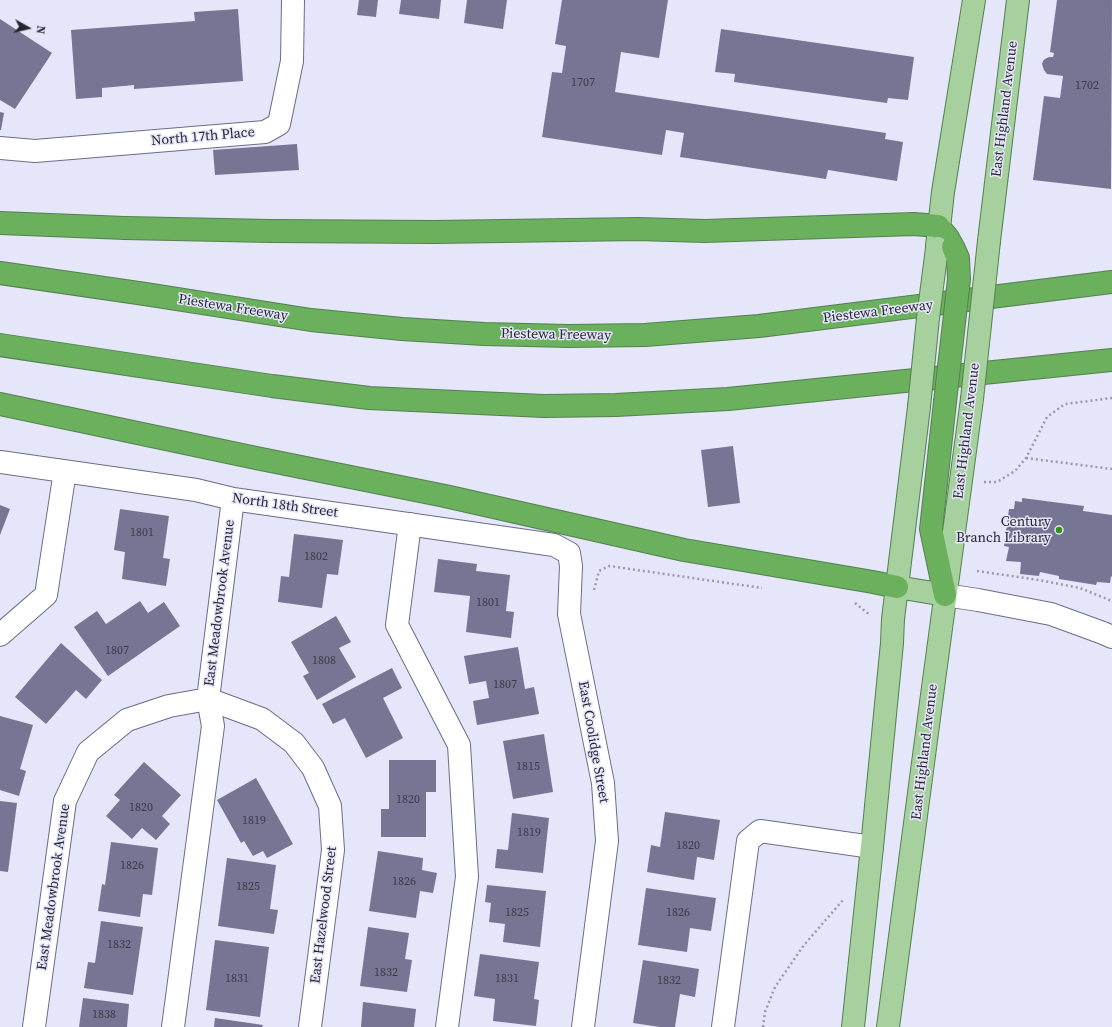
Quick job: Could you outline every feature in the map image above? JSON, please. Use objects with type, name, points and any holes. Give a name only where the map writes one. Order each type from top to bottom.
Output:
[{"type":"highway","points":[[0,224],[140,229],[435,232],[630,229],[705,231],[914,224],[938,226],[948,238],[945,248],[958,258],[959,279],[932,529],[944,595]]},
{"type":"highway","name":"Piestewa Freeway","points":[[0,273],[311,320],[402,329],[484,334],[569,336],[645,335],[759,326],[1112,282]]},
{"type":"highway","points":[[0,345],[272,386],[369,398],[544,406],[616,405],[728,399],[1112,360]]},
{"type":"highway","points":[[0,404],[445,496],[684,550],[897,587]]},
{"type":"main road","points":[[938,226],[974,0]]},
{"type":"main road","name":"East Highland Avenue","points":[[888,1027],[910,867],[944,595],[972,399],[989,240],[1018,0]]},
{"type":"main road","points":[[853,1027],[872,847],[893,619],[919,407],[928,318],[945,248]]},
{"type":"main road","points":[[897,587],[944,595]]},
{"type":"street","name":"North 17th Place","points":[[0,148],[34,151],[265,132],[279,124],[292,61],[293,0]]},
{"type":"street","name":"North 18th Street","points":[[0,462],[196,490],[234,499],[554,545],[569,553]]},
{"type":"street","points":[[0,635],[46,595],[65,471]]},
{"type":"street","name":"East Meadowbrook Avenue","points":[[34,1027],[65,801],[88,752],[127,720],[169,706],[208,699],[234,499]]},
{"type":"street","points":[[410,524],[397,626],[459,745],[467,877],[447,1027]]},
{"type":"street","name":"East Coolidge Street","points":[[569,553],[571,566],[569,614],[603,783],[607,841],[583,1027]]},
{"type":"street","points":[[944,595],[1051,614],[1103,633],[1112,638]]},
{"type":"street","points":[[173,1027],[213,726],[208,699]]},
{"type":"street","name":"East Hazelwood Street","points":[[208,699],[262,719],[294,743],[313,768],[330,806],[333,850],[310,1027]]},
{"type":"street","points":[[723,1027],[748,841],[760,830],[872,847]]},
{"type":"path","points":[[983,482],[997,482],[1016,471],[1026,458],[1047,417],[1066,404],[1112,398]]},
{"type":"path","points":[[1026,458],[1112,469]]},
{"type":"path","points":[[594,594],[599,571],[609,566],[766,589]]},
{"type":"path","points":[[977,571],[1040,580],[1080,588],[1112,601]]},
{"type":"path","points":[[853,601],[871,616]]},
{"type":"path","points":[[763,1027],[765,1012],[775,987],[804,945],[845,898]]},
{"type":"building","points":[[359,0],[378,0],[376,17],[357,15]]},
{"type":"building","points":[[401,0],[441,0],[439,19],[399,14]]},
{"type":"building","points":[[467,0],[507,0],[503,29],[464,23]]},
{"type":"building","points":[[562,0],[668,0],[659,58],[621,52],[615,92],[886,133],[885,139],[903,142],[897,181],[828,170],[826,179],[680,157],[684,133],[666,130],[662,155],[542,137],[552,72],[562,73],[566,46],[555,44]]},
{"type":"building","points":[[1057,0],[1112,0],[1111,189],[1033,180],[1044,96],[1060,98],[1063,76],[1047,74],[1042,64],[1045,59],[1053,57],[1054,53],[1050,52]]},
{"type":"building","points":[[238,9],[243,81],[134,89],[134,85],[102,88],[102,97],[76,99],[71,30],[195,21],[194,12]]},
{"type":"building","points":[[0,19],[52,53],[15,109],[0,100]]},
{"type":"building","points":[[721,29],[914,57],[908,100],[888,98],[887,103],[734,82],[735,74],[715,72]]},
{"type":"building","points":[[0,112],[4,113],[1,130],[0,130]]},
{"type":"building","points":[[297,144],[299,170],[215,175],[213,150]]},
{"type":"building","points":[[733,446],[740,503],[708,507],[701,450]]},
{"type":"building","name":"Century Branch Library","points":[[1022,498],[1084,506],[1083,511],[1112,515],[1112,577],[1111,576],[1110,583],[1097,582],[1096,585],[1059,579],[1059,576],[1040,572],[1039,576],[1020,574],[1021,562],[1006,561],[1009,547],[1004,546],[1009,509],[1014,509],[1015,501],[1022,502]]},
{"type":"building","points":[[0,505],[10,509],[0,535]]},
{"type":"building","points":[[120,509],[169,516],[163,558],[170,559],[166,586],[122,579],[125,552],[114,550]]},
{"type":"building","points":[[294,534],[343,540],[338,575],[327,574],[322,608],[278,602],[281,576],[289,577]]},
{"type":"building","points":[[438,559],[477,564],[476,571],[510,575],[506,611],[514,612],[511,638],[466,632],[470,596],[434,592]]},
{"type":"building","points":[[140,601],[148,613],[164,602],[180,626],[108,676],[74,627],[97,611],[106,624]]},
{"type":"building","points":[[336,616],[351,642],[339,648],[356,677],[317,700],[303,676],[309,673],[291,642]]},
{"type":"building","points":[[61,643],[102,680],[86,699],[76,690],[46,724],[15,697]]},
{"type":"building","points":[[518,647],[525,689],[534,687],[539,714],[477,725],[473,701],[489,698],[486,681],[469,684],[464,656]]},
{"type":"building","points":[[392,668],[402,688],[383,698],[403,738],[366,758],[345,718],[333,724],[322,704]]},
{"type":"building","points":[[0,716],[33,725],[20,769],[26,771],[19,796],[0,790]]},
{"type":"building","points":[[544,734],[553,792],[513,799],[503,741]]},
{"type":"building","points":[[389,760],[436,760],[436,792],[426,792],[426,837],[381,837],[381,809],[389,809]]},
{"type":"building","points":[[144,762],[181,795],[162,816],[170,824],[156,840],[142,828],[132,839],[106,816],[120,800],[114,795]]},
{"type":"building","points":[[256,778],[293,844],[267,858],[263,851],[253,856],[244,841],[241,843],[217,800]]},
{"type":"building","points":[[0,801],[17,803],[8,872],[0,871]]},
{"type":"building","points":[[665,812],[720,820],[714,860],[697,857],[694,880],[647,872],[651,845],[660,847]]},
{"type":"building","points":[[512,813],[549,818],[543,873],[495,868],[497,849],[508,850]]},
{"type":"building","points":[[111,842],[158,848],[152,895],[143,894],[140,917],[98,911],[102,884],[105,885]]},
{"type":"building","points":[[378,851],[423,858],[422,870],[437,873],[433,893],[420,891],[416,918],[369,911]]},
{"type":"building","points":[[227,858],[276,865],[270,909],[278,910],[274,934],[218,926]]},
{"type":"building","points":[[487,885],[546,891],[540,947],[503,942],[505,924],[489,922],[491,903],[485,902]]},
{"type":"building","points":[[646,888],[716,898],[711,931],[690,928],[687,952],[638,945]]},
{"type":"building","points":[[101,921],[143,927],[133,995],[84,988],[88,962],[95,963]]},
{"type":"building","points":[[368,927],[409,933],[405,959],[412,960],[407,992],[360,986]]},
{"type":"building","points":[[215,940],[269,947],[260,1017],[206,1010]]},
{"type":"building","points":[[480,954],[539,962],[534,999],[539,1000],[536,1026],[493,1021],[495,999],[474,996]]},
{"type":"building","points":[[643,960],[699,969],[695,997],[680,994],[675,1027],[660,1027],[633,1023]]},
{"type":"building","points":[[83,998],[129,1004],[127,1027],[79,1027]]},
{"type":"building","points":[[363,1002],[416,1009],[414,1027],[361,1027]]},
{"type":"building","points":[[215,1018],[263,1025],[262,1027],[214,1027]]},
{"type":"place","name":"Century Branch Library","points":[[1059,530]]}]
